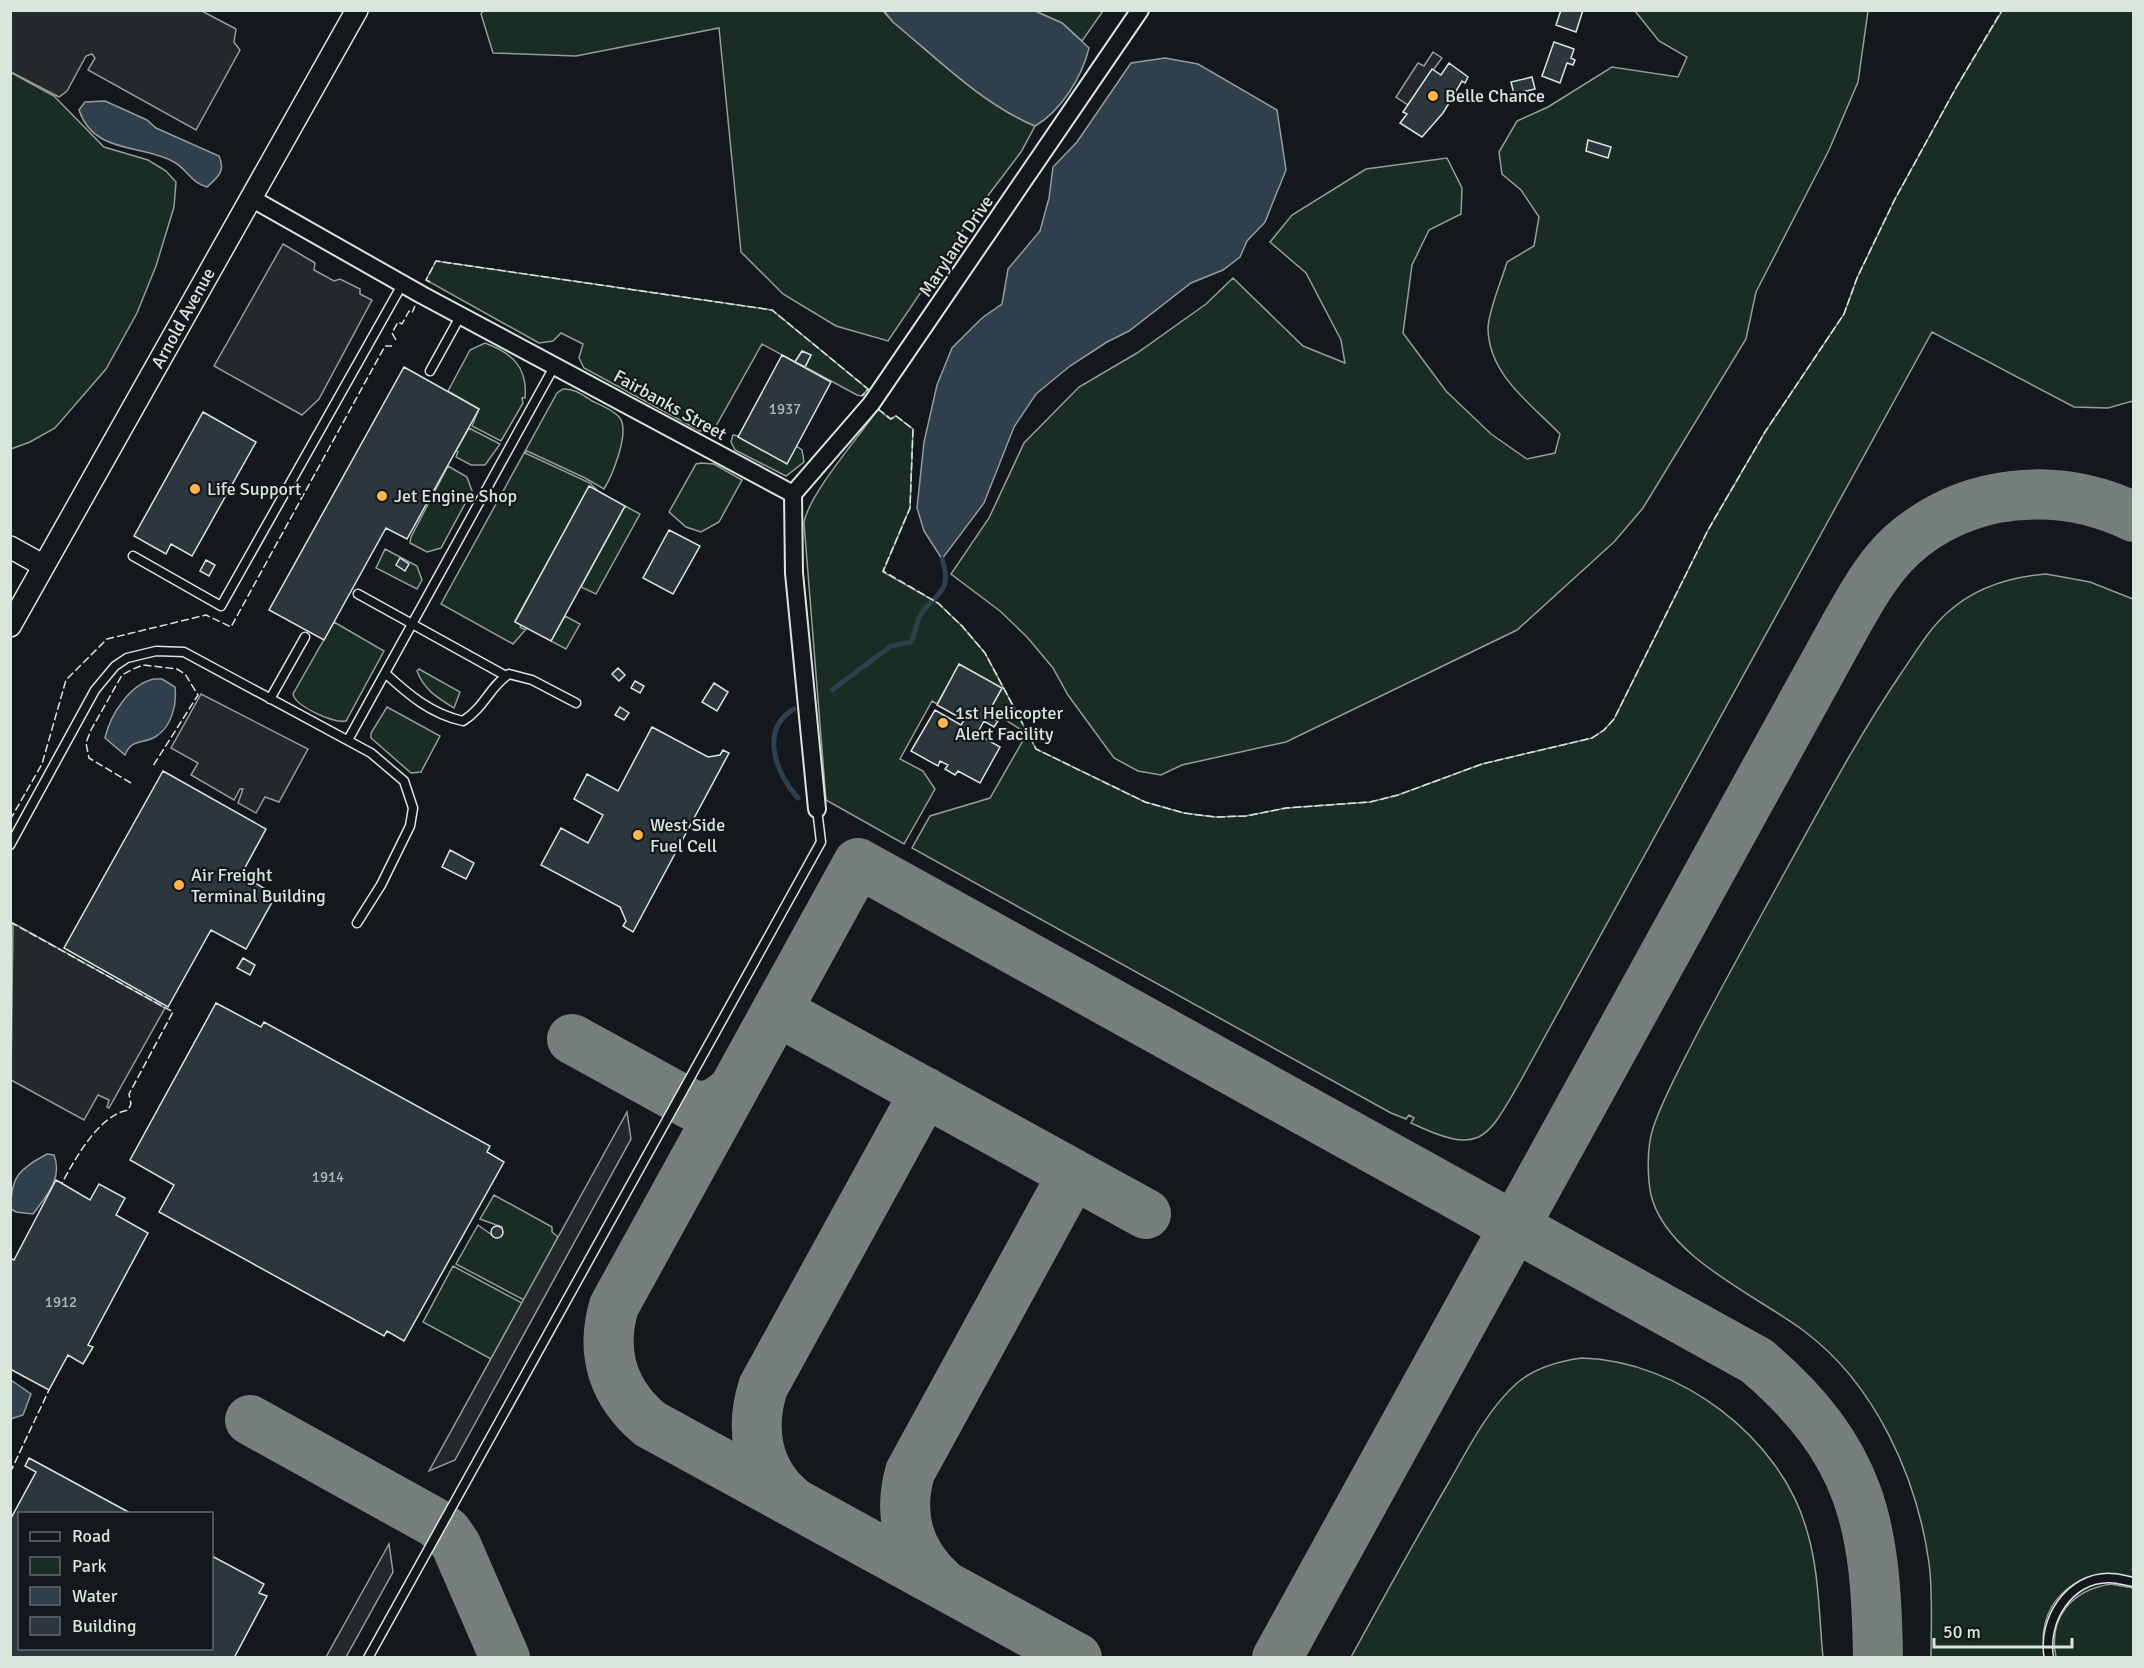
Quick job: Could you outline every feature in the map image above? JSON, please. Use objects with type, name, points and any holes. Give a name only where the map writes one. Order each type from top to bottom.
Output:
[{"type":"street","name":"Arnold Avenue","points":[[10,626],[357,10]]},
{"type":"street","name":"Maryland Drive","points":[[793,494],[871,404],[1140,10]]},
{"type":"street","name":"Fairbanks Street","points":[[251,198],[461,315],[793,494]]},
{"type":"street","points":[[793,494],[794,573],[817,809]]},
{"type":"street","points":[[10,548],[44,566]]},
{"type":"lane","points":[[133,556],[221,606],[403,283]]},
{"type":"lane","points":[[430,371],[461,315]]},
{"type":"lane","points":[[348,740],[555,364]]},
{"type":"lane","points":[[358,594],[506,676],[532,680],[576,703]]},
{"type":"lane","points":[[270,699],[305,637]]},
{"type":"lane","points":[[10,845],[95,690],[115,666],[127,657],[156,651],[184,652],[371,753],[404,781],[412,808],[410,825],[381,885],[357,923]]},
{"type":"lane","points":[[385,673],[410,696],[433,711],[442,716],[464,721],[478,711],[506,676]]},
{"type":"lane","points":[[369,1658],[821,842],[817,809]]},
{"type":"lane","points":[[2049,1658],[2048,1630],[2054,1611],[2067,1597],[2088,1583],[2109,1577],[2133,1582]]},
{"type":"green space","points":[[484,10],[883,11],[978,93],[1035,126],[1021,152],[971,218],[888,341],[836,326],[783,294],[741,252],[719,28],[576,56],[493,53],[481,14]]},
{"type":"green space","points":[[1035,11],[1103,11],[1082,41],[1062,23]]},
{"type":"green space","points":[[1635,11],[1868,11],[1858,82],[1829,150],[1756,292],[1746,339],[1643,508],[1614,542],[1517,630],[1286,742],[1182,765],[1161,775],[1138,771],[1114,758],[1068,695],[1053,668],[1027,637],[1000,611],[951,574],[989,518],[1024,443],[1079,387],[1137,353],[1206,304],[1233,278],[1303,346],[1345,363],[1341,340],[1306,273],[1270,242],[1292,215],[1366,169],[1447,158],[1462,188],[1461,214],[1429,230],[1412,265],[1403,333],[1446,391],[1491,434],[1527,459],[1555,453],[1560,434],[1514,388],[1496,361],[1490,345],[1488,329],[1490,313],[1507,262],[1534,246],[1539,217],[1521,190],[1502,174],[1499,152],[1517,121],[1548,107],[1612,67],[1678,77],[1687,57],[1659,41]]},
{"type":"green space","points":[[2002,11],[2133,11],[2133,401],[2108,408],[2074,407],[1932,332],[1521,1080],[1499,1117],[1479,1137],[1467,1140],[1453,1139],[1411,1123],[1414,1118],[1409,1115],[1406,1119],[1391,1113],[912,848],[930,816],[990,798],[1025,737],[1023,731],[990,710],[1002,688],[959,665],[937,704],[932,701],[900,759],[923,771],[935,789],[904,844],[826,800],[804,523],[824,482],[878,409],[890,419],[896,416],[913,429],[910,508],[883,572],[938,603],[962,626],[985,653],[1036,749],[1145,802],[1184,813],[1215,817],[1246,816],[1286,808],[1370,802],[1398,795],[1482,764],[1592,738],[1604,730],[1614,719],[1708,530],[1765,432],[1844,314],[1857,278],[1895,199],[1957,86]]},
{"type":"green space","points":[[10,72],[54,96],[104,147],[148,160],[166,171],[176,182],[174,207],[156,266],[137,313],[106,369],[55,428],[30,442],[11,449]]},
{"type":"green space","points":[[436,261],[772,310],[868,389],[862,396],[857,395],[805,367],[811,355],[802,351],[795,362],[762,344],[716,426],[711,431],[700,431],[584,368],[579,358],[583,344],[561,333],[553,341],[539,343],[426,280]]},
{"type":"green space","points":[[485,343],[503,351],[510,357],[521,370],[524,378],[525,398],[522,398],[523,403],[501,441],[472,426],[479,409],[448,391],[470,350]]},
{"type":"green space","points":[[563,389],[578,392],[611,410],[620,418],[623,434],[615,465],[604,489],[527,451],[525,453],[590,483],[598,491],[589,487],[515,621],[525,630],[527,628],[513,644],[441,604],[557,393]]},
{"type":"green space","points":[[469,428],[500,444],[485,465],[471,465],[456,457],[458,452],[456,451]]},
{"type":"green space","points":[[733,435],[796,446],[802,450],[804,462],[786,476],[735,450],[731,442]]},
{"type":"green space","points":[[696,464],[714,464],[742,480],[719,522],[701,532],[686,527],[669,512]]},
{"type":"green space","points":[[448,466],[467,477],[472,491],[441,548],[427,552],[410,543],[411,537]]},
{"type":"green space","points":[[625,506],[640,514],[596,594],[581,587]]},
{"type":"green space","points":[[385,549],[417,566],[422,580],[417,589],[376,568]]},
{"type":"green space","points":[[2046,574],[2090,582],[2133,599],[2133,1578],[2104,1575],[2077,1583],[2065,1591],[2048,1614],[2043,1632],[2045,1657],[1931,1657],[1931,1587],[1923,1531],[1903,1466],[1889,1435],[1872,1405],[1829,1353],[1804,1331],[1715,1273],[1674,1237],[1660,1217],[1651,1195],[1648,1170],[1649,1152],[1653,1128],[1662,1104],[1718,994],[1842,770],[1886,696],[1918,649],[1940,619],[1969,597],[2006,581]]},
{"type":"green space","points":[[565,616],[580,624],[566,649],[551,641]]},
{"type":"green space","points":[[334,622],[384,651],[346,721],[333,720],[307,709],[295,699],[293,694]]},
{"type":"green space","points":[[419,669],[460,692],[454,708],[428,688],[420,678],[417,671]]},
{"type":"green space","points":[[387,707],[440,736],[421,772],[411,773],[371,738],[371,733]]},
{"type":"green space","points":[[494,1195],[552,1227],[552,1232],[558,1237],[524,1300],[456,1264],[478,1225],[496,1238],[501,1236],[502,1227],[480,1219]]},
{"type":"green space","points":[[453,1266],[522,1303],[491,1359],[423,1322]]},
{"type":"green space","points":[[1582,1358],[1618,1362],[1654,1373],[1689,1389],[1721,1410],[1750,1436],[1775,1465],[1794,1497],[1811,1546],[1823,1657],[1351,1657],[1471,1443],[1496,1406],[1523,1378],[1556,1363]]},
{"type":"green space","points":[[2111,1584],[2133,1588],[2133,1657],[2056,1657],[2054,1643],[2056,1630],[2066,1608],[2085,1592]]},
{"type":"shaded area","points":[[11,10],[202,11],[236,29],[234,42],[240,50],[196,130],[88,70],[95,58],[92,54],[86,56],[67,91],[59,97],[11,72]]},
{"type":"shaded area","points":[[1433,52],[1442,58],[1408,105],[1396,97],[1418,63],[1424,66]]},
{"type":"shaded area","points":[[283,244],[315,263],[314,270],[334,281],[340,279],[360,289],[360,294],[372,300],[319,399],[302,415],[214,366]]},
{"type":"shaded area","points":[[201,694],[308,749],[279,802],[265,797],[256,813],[238,803],[243,789],[240,789],[234,800],[191,775],[198,763],[171,748]]},
{"type":"shaded area","points":[[13,923],[165,1008],[109,1108],[107,1107],[109,1100],[98,1095],[84,1120],[11,1080]]},
{"type":"shaded area","points":[[627,1112],[631,1139],[455,1460],[429,1471]]},
{"type":"shaded area","points":[[389,1544],[393,1572],[346,1657],[326,1657]]},
{"type":"water","points":[[884,11],[1035,11],[1062,23],[1089,48],[1076,81],[1069,92],[1053,112],[1035,126],[978,93],[893,22]]},
{"type":"water","points":[[1165,58],[1198,64],[1277,110],[1286,170],[1265,222],[1247,241],[1240,257],[1223,270],[1191,283],[1129,331],[1070,366],[1036,394],[1014,427],[984,503],[942,559],[924,531],[917,508],[924,442],[937,385],[952,348],[982,318],[1002,304],[1008,269],[1040,231],[1049,198],[1053,167],[1077,142],[1131,63]]},
{"type":"water","points":[[105,101],[147,120],[156,128],[219,156],[222,166],[220,173],[207,187],[193,179],[174,162],[162,156],[120,146],[96,135],[86,124],[79,110],[85,102]]},
{"type":"water","points":[[162,679],[175,687],[172,715],[161,733],[134,744],[125,755],[105,738],[111,720],[129,694],[145,682]]},
{"type":"water","points":[[47,1154],[54,1155],[56,1163],[52,1186],[33,1214],[16,1212],[11,1209],[11,1198],[18,1175],[23,1169]]},
{"type":"water","points":[[11,1380],[31,1394],[23,1415],[11,1419]]},
{"type":"building","points":[[1561,10],[1583,10],[1576,32],[1556,25]]},
{"type":"building","points":[[1554,42],[1574,49],[1571,58],[1575,60],[1573,65],[1567,63],[1560,83],[1542,76]]},
{"type":"building","name":"Belle Chance","points":[[1449,63],[1468,77],[1465,83],[1462,81],[1443,113],[1422,137],[1400,123],[1407,114],[1403,112],[1432,69],[1441,75]]},
{"type":"building","points":[[1532,77],[1535,89],[1514,94],[1511,82]]},
{"type":"building","points":[[1588,140],[1611,147],[1608,158],[1586,151]]},
{"type":"building","points":[[802,351],[811,355],[805,367],[795,362]]},
{"type":"building","points":[[782,355],[831,382],[787,464],[738,437]]},
{"type":"building","name":"Jet Engine Shop","points":[[404,367],[479,409],[407,539],[386,528],[324,640],[269,610]]},
{"type":"building","name":"Life Support","points":[[203,412],[256,442],[192,556],[171,544],[166,554],[134,536]]},
{"type":"building","points":[[589,486],[625,506],[551,641],[515,622]]},
{"type":"building","points":[[669,530],[700,546],[673,594],[643,578]]},
{"type":"building","points":[[400,558],[409,564],[405,571],[396,565]]},
{"type":"building","points":[[206,560],[215,565],[209,576],[200,571]]},
{"type":"building","name":"1st Helicopter Alert Facility","points":[[959,664],[1002,688],[987,715],[998,721],[994,727],[984,721],[977,734],[1000,747],[980,783],[958,771],[955,775],[945,769],[948,765],[940,761],[938,766],[911,751],[935,710],[961,725],[964,720],[937,705]]},
{"type":"building","points":[[618,668],[625,675],[619,681],[612,674]]},
{"type":"building","points":[[635,681],[644,686],[640,693],[631,688]]},
{"type":"building","points":[[714,683],[728,692],[717,711],[702,702]]},
{"type":"building","points":[[620,707],[629,713],[624,720],[615,715]]},
{"type":"building","name":"West Side Fuel Cell","points":[[652,727],[708,757],[720,755],[723,750],[729,753],[633,932],[623,926],[626,921],[620,907],[541,865],[561,828],[588,843],[603,815],[574,799],[587,774],[618,791]]},
{"type":"building","name":"Air Freight Terminal Building","points":[[163,771],[266,829],[241,875],[276,895],[246,949],[211,930],[168,1007],[64,948]]},
{"type":"building","points":[[450,850],[474,863],[466,879],[442,867]]},
{"type":"building","points":[[243,958],[255,965],[250,975],[237,968]]},
{"type":"building","points":[[216,1003],[261,1027],[264,1022],[490,1146],[487,1152],[504,1162],[404,1341],[387,1331],[384,1336],[159,1212],[174,1185],[130,1160]]},
{"type":"building","points":[[56,1180],[90,1200],[99,1184],[125,1198],[116,1215],[148,1233],[88,1345],[93,1347],[83,1364],[68,1355],[49,1390],[10,1369],[10,1258],[14,1260]]},
{"type":"building","points":[[499,1226],[503,1232],[499,1238],[495,1238],[491,1230]]},
{"type":"building","points":[[29,1458],[128,1512],[18,1512],[18,1650],[213,1650],[213,1557],[264,1584],[259,1593],[267,1596],[234,1658],[10,1658],[10,1520],[36,1472],[25,1466]]},
{"type":"waterway","points":[[832,690],[891,646],[911,642],[923,611],[943,589],[946,577],[942,559]]},
{"type":"waterway","points":[[794,709],[783,718],[776,729],[774,740],[778,765],[783,777],[798,798]]},
{"type":"taxiway","points":[[1277,1658],[1844,628],[1877,573],[1902,545],[1927,526],[1955,511],[1983,501],[2014,496],[2044,495],[2075,498],[2105,505],[2134,517]]},
{"type":"taxiway","points":[[1077,1658],[650,1424],[627,1399],[613,1371],[609,1356],[609,1340],[614,1306],[858,863],[1757,1361],[1793,1394],[1820,1427],[1841,1460],[1856,1493],[1867,1529],[1873,1568],[1878,1658]]},
{"type":"taxiway","points":[[777,1011],[1146,1214]]},
{"type":"taxiway","points":[[572,1039],[692,1105],[715,1102],[725,1097],[734,1088]]},
{"type":"taxiway","points":[[792,1501],[770,1477],[759,1448],[757,1418],[763,1387],[925,1092]]},
{"type":"taxiway","points":[[941,1582],[921,1558],[909,1532],[905,1503],[910,1472],[1073,1174]]},
{"type":"taxiway","points":[[250,1420],[434,1522],[447,1532],[456,1545],[505,1658]]},
{"type":"fence","points":[[878,409],[891,419],[896,416],[913,429],[910,508],[883,571],[938,603],[962,626],[985,653],[1036,749],[1145,802],[1184,813],[1215,817],[1246,816],[1286,808],[1370,802],[1398,795],[1482,764],[1592,738],[1614,719],[1708,530],[1765,432],[1844,314],[1857,278],[1895,199],[2002,10]]},
{"type":"fence","points":[[430,282],[426,280],[436,261],[772,310],[868,389],[862,396]]},
{"type":"fence","points":[[396,340],[392,333],[398,322],[402,324],[409,311],[412,313],[415,306]]},
{"type":"fence","points":[[10,820],[42,764],[66,680],[107,639],[206,615],[231,627],[385,346],[392,346]]},
{"type":"fence","points":[[131,783],[89,758],[86,743],[122,675],[143,665],[177,669],[185,674],[198,695],[153,766]]},
{"type":"fence","points":[[10,922],[173,1012],[129,1094],[131,1104],[128,1110],[107,1120],[98,1129],[89,1139],[62,1183]]},
{"type":"fence","points":[[10,1473],[49,1390]]},
{"type":"place","name":"Belle Chance","points":[[1433,96]]},
{"type":"place","name":"Life Support","points":[[195,489]]},
{"type":"place","name":"Jet Engine Shop","points":[[382,496]]},
{"type":"place","name":"1st Helicopter Alert Facility","points":[[943,723]]},
{"type":"place","name":"West Side Fuel Cell","points":[[638,835]]},
{"type":"place","name":"Air Freight Terminal Building","points":[[179,885]]}]
